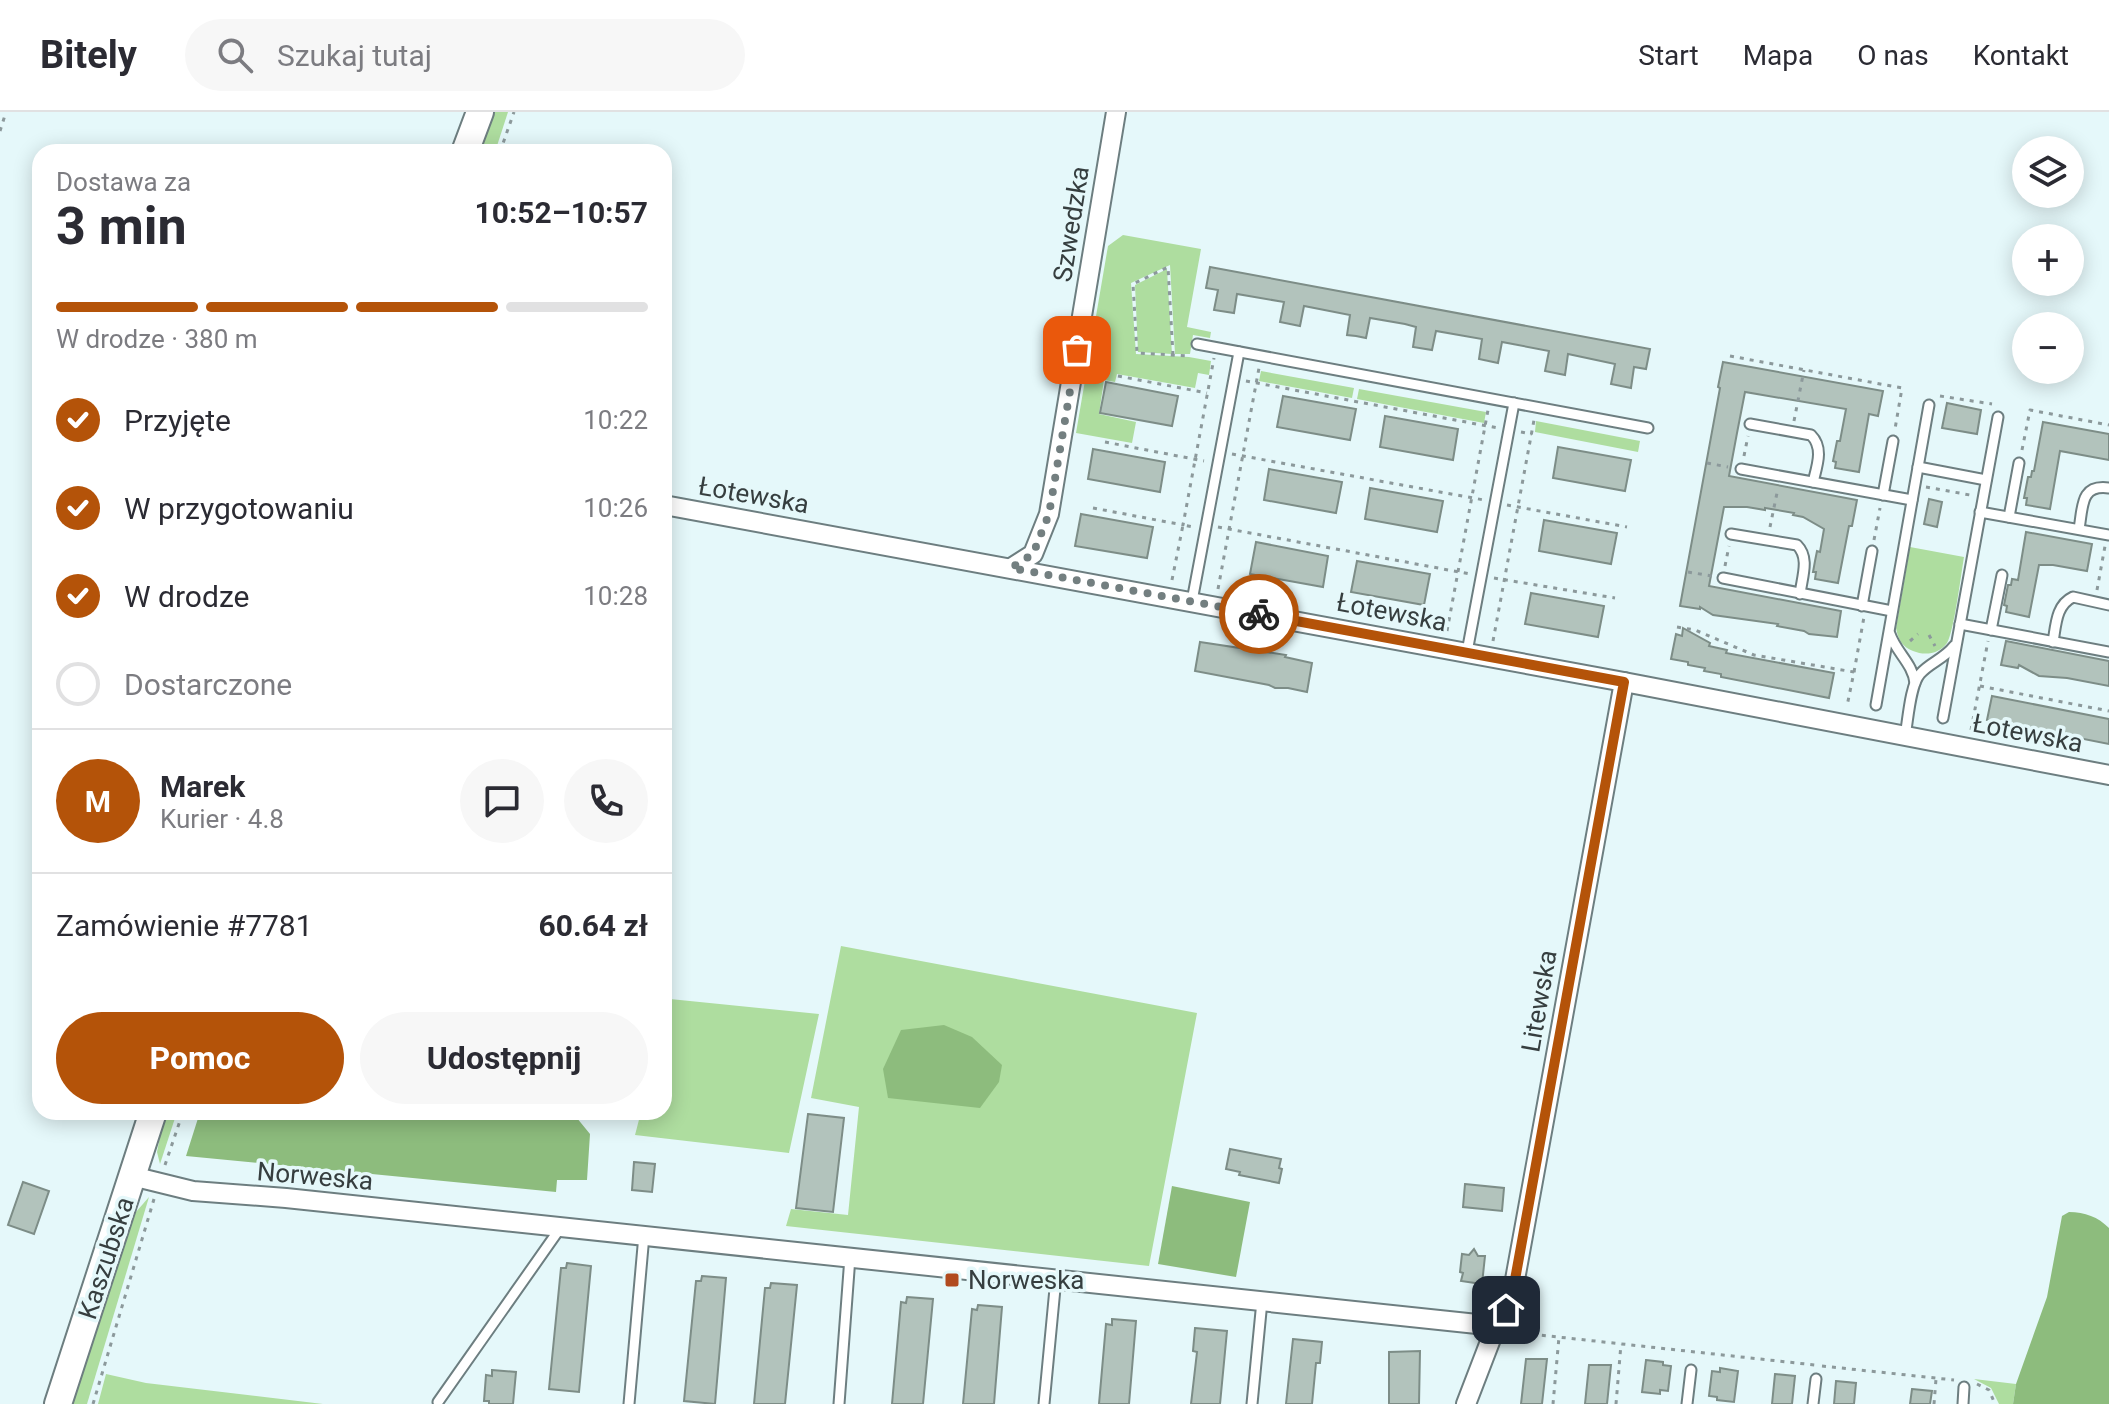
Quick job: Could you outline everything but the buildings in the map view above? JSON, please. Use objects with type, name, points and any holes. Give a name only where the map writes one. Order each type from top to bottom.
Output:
[{"type":"main road","points":[[468,144],[480,112]]},
{"type":"main road","name":"Kaszubska","points":[[58,1404],[150,1120]]},
{"type":"street","name":"Szwedzka","points":[[1011,568],[1033,554],[1049,514],[1116,112]]},
{"type":"street","name":"Łotewska","points":[[672,506],[1467,652],[2109,775]]},
{"type":"street","name":"Litewska","points":[[1466,1404],[1512,1296],[1624,682]]},
{"type":"street","name":"Norweska","points":[[132,1176],[193,1191],[1056,1278],[1500,1328]]},
{"type":"lane","points":[[1197,344],[1648,428]]},
{"type":"lane","points":[[1192,601],[1239,352]]},
{"type":"lane","points":[[1467,652],[1514,403]]},
{"type":"lane","points":[[1876,705],[1929,405]]},
{"type":"lane","points":[[1943,718],[1998,417]]},
{"type":"lane","points":[[1750,424],[1811,435],[1818,444],[1819,452],[1813,482]]},
{"type":"lane","points":[[1883,495],[1893,441]]},
{"type":"lane","points":[[2009,517],[2019,463]]},
{"type":"lane","points":[[1918,467],[1986,480]]},
{"type":"lane","points":[[1741,469],[1912,500]]},
{"type":"lane","points":[[2079,529],[2088,493],[2098,486],[2109,488]]},
{"type":"lane","points":[[1980,512],[2108,535]]},
{"type":"lane","points":[[1731,534],[1797,545],[1802,549],[1805,562],[1800,594]]},
{"type":"lane","points":[[1864,606],[1872,551]]},
{"type":"lane","points":[[1991,630],[2002,575]]},
{"type":"lane","points":[[1723,578],[1892,611]]},
{"type":"lane","points":[[2053,642],[2060,610],[2068,599],[2073,597],[2109,605]]},
{"type":"lane","points":[[1960,624],[2109,652]]},
{"type":"lane","points":[[1888,631],[1893,644],[1914,673],[1915,683],[1905,736]]},
{"type":"lane","points":[[1915,683],[1920,674],[1956,643]]},
{"type":"lane","points":[[438,1402],[561,1227]]},
{"type":"lane","points":[[629,1404],[644,1235]]},
{"type":"lane","points":[[839,1404],[850,1257]]},
{"type":"lane","points":[[1044,1404],[1056,1278]]},
{"type":"lane","points":[[1252,1404],[1262,1301]]},
{"type":"lane","points":[[1687,1404],[1691,1370]]},
{"type":"lane","points":[[1813,1404],[1816,1379]]},
{"type":"lane","points":[[1963,1404],[1967,1384]]},
{"type":"path","points":[[0,131],[6,112]]},
{"type":"path","points":[[503,144],[514,112]]},
{"type":"path","points":[[1173,355],[1168,267],[1133,284],[1137,353],[1201,358]]},
{"type":"path","points":[[1172,580],[1216,348]]},
{"type":"path","points":[[1218,589],[1261,356]]},
{"type":"path","points":[[1730,356],[1902,388],[1893,441]]},
{"type":"path","points":[[1792,432],[1804,370]]},
{"type":"path","points":[[1118,376],[1207,393]]},
{"type":"path","points":[[1234,379],[1509,430]]},
{"type":"path","points":[[1929,405],[1931,394],[2000,406],[1998,417]]},
{"type":"path","points":[[1447,633],[1490,399]]},
{"type":"path","points":[[1493,641],[1537,407]]},
{"type":"path","points":[[2019,463],[2030,410],[2109,425]]},
{"type":"path","points":[[1105,442],[1195,459]]},
{"type":"path","points":[[1243,456],[1472,498]]},
{"type":"path","points":[[1767,540],[1780,476]]},
{"type":"path","points":[[1915,485],[1983,498]]},
{"type":"path","points":[[1872,551],[1883,495]]},
{"type":"path","points":[[1518,507],[1627,527]]},
{"type":"path","points":[[1093,508],[1183,525]]},
{"type":"path","points":[[1229,529],[1481,576]]},
{"type":"path","points":[[2095,602],[2108,535]]},
{"type":"path","points":[[1504,580],[1615,598]]},
{"type":"path","points":[[1847,706],[1864,606]]},
{"type":"path","points":[[1677,627],[1695,630],[1754,655],[1854,672]]},
{"type":"path","points":[[1971,730],[1991,630]]},
{"type":"path","points":[[1980,686],[2109,711]]},
{"type":"path","points":[[93,1404],[180,1120]]},
{"type":"path","points":[[1500,1328],[1982,1385],[1989,1390],[1995,1404]]},
{"type":"path","points":[[1553,1404],[1559,1337]]},
{"type":"path","points":[[1616,1404],[1621,1344]]},
{"type":"path","points":[[1934,1404],[1936,1379]]},
{"type":"green space","points":[[490,112],[508,112],[498,144],[480,144]]},
{"type":"green space","points":[[1123,235],[1201,249],[1187,327],[1211,332],[1210,338],[1193,335],[1190,354],[1175,354],[1170,265],[1131,283],[1136,354],[1211,361],[1209,375],[1198,373],[1195,388],[1117,374],[1115,382],[1104,380],[1099,414],[1136,422],[1132,443],[1076,433],[1108,246]]},
{"type":"green space","points":[[1167,269],[1172,354],[1138,352],[1135,285]]},
{"type":"green space","points":[[1261,371],[1354,388],[1352,398],[1259,381]]},
{"type":"green space","points":[[1359,389],[1486,412],[1484,423],[1357,399]]},
{"type":"green space","points":[[1536,421],[1640,441],[1638,452],[1535,432]]},
{"type":"green space","points":[[1910,547],[1964,557],[1950,637],[1940,650],[1927,654],[1906,647],[1899,639],[1896,628]]},
{"type":"green space","points":[[841,946],[1197,1013],[1149,1266],[786,1226],[791,1209],[848,1215],[859,1107],[811,1098]]},
{"type":"green space","points":[[672,999],[819,1014],[789,1153],[635,1135],[639,1120],[672,1120]]},
{"type":"green space","points":[[944,1025],[972,1037],[1002,1065],[999,1082],[980,1108],[888,1098],[883,1069],[901,1030]]},
{"type":"green space","points":[[163,1120],[174,1120],[160,1164],[157,1152]]},
{"type":"green space","points":[[197,1120],[579,1120],[590,1134],[587,1180],[557,1180],[556,1192],[186,1156]]},
{"type":"green space","points":[[1172,1186],[1250,1202],[1236,1277],[1158,1264]]},
{"type":"green space","points":[[149,1197],[87,1404],[67,1404],[129,1220]]},
{"type":"green space","points":[[2069,1212],[2091,1216],[2109,1228],[2109,1404],[2013,1404],[2016,1384],[2047,1297],[2062,1216]]},
{"type":"green space","points":[[106,1374],[146,1383],[323,1404],[98,1404]]},
{"type":"green space","points":[[1974,1379],[2016,1384],[2013,1404],[1999,1404],[1991,1388]]},
{"type":"way so far","points":[[1077,350],[1049,514],[1033,554],[1011,568],[1259,614]]},
{"type":"place","name":"Norweska","points":[[952,1280]]},
{"type":"route","points":[[1259,614],[1624,682],[1512,1296],[1506,1310]]}]
